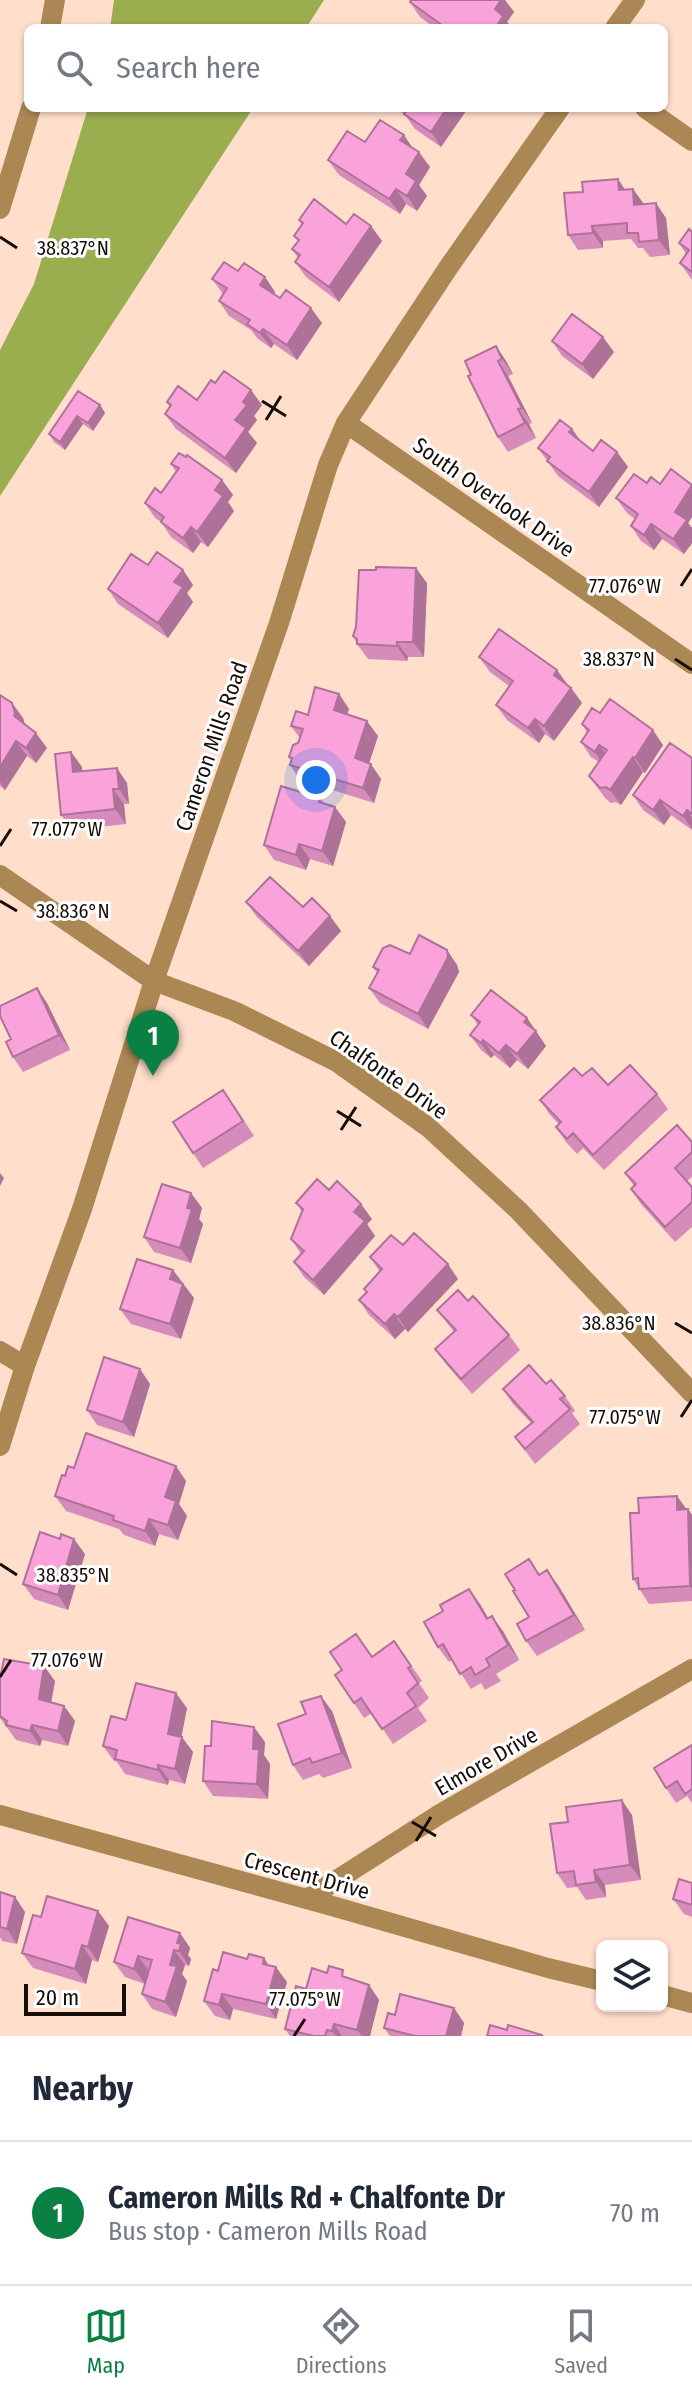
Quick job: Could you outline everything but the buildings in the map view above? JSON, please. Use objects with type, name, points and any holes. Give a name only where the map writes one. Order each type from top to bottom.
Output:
[{"type":"street","points":[[51,24],[55,0]]},
{"type":"street","points":[[618,24],[635,0]]},
{"type":"street","points":[[0,209],[30,112]]},
{"type":"street","name":"Cameron Mills Road","points":[[0,1446],[25,1366],[82,1209],[154,981],[279,623],[328,465],[346,423],[448,268],[557,112]]},
{"type":"street","points":[[651,112],[692,141]]},
{"type":"street","name":"South Overlook Drive","points":[[346,423],[692,664]]},
{"type":"street","name":"Chalfonte Drive","points":[[0,875],[154,981],[234,1011],[337,1062],[428,1127],[518,1210],[692,1393]]},
{"type":"street","points":[[0,1351],[25,1366]]},
{"type":"street","name":"Elmore Drive","points":[[307,1899],[440,1814],[692,1669]]},
{"type":"street","name":"Crescent Drive","points":[[0,1815],[596,1980]]},
{"type":"street","points":[[668,1997],[692,2003]]},
{"type":"green space","points":[[114,0],[324,0],[309,24],[111,24]]},
{"type":"green space","points":[[87,112],[250,112],[0,496],[0,350],[34,284]]},
{"type":"place","name":"Cameron Mills Rd + Chalfonte Dr","points":[[153,1076]]}]
